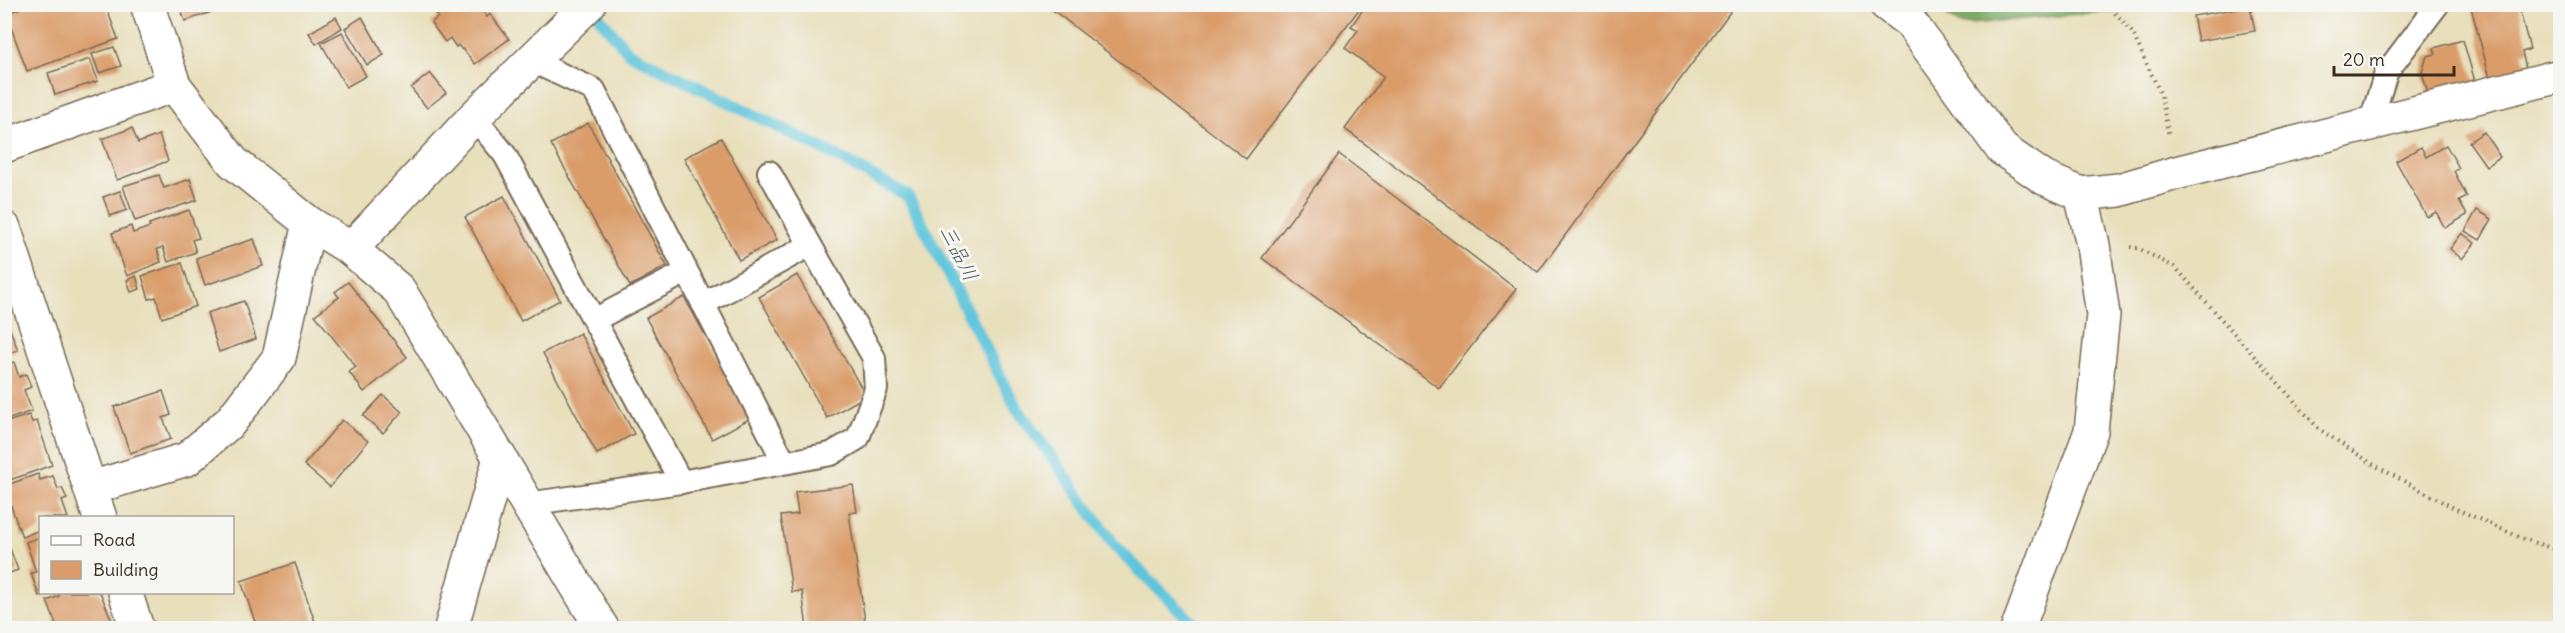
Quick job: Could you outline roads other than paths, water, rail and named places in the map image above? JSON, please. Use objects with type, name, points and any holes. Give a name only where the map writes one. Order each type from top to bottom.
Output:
[{"type":"street","points":[[147,4],[174,85],[233,162],[309,223],[351,249],[399,290],[602,628]]},
{"type":"street","points":[[1886,4],[1910,22],[2002,149],[2044,178],[2081,194],[2119,190],[2176,173],[2560,76]]},
{"type":"street","points":[[351,249],[474,117],[530,60],[585,9]]},
{"type":"street","points":[[4,146],[174,85]]},
{"type":"street","points":[[2018,628],[2091,431],[2103,315],[2093,245],[2081,194]]},
{"type":"street","points":[[4,228],[95,503],[187,459],[230,422],[279,357],[309,223]]},
{"type":"street","points":[[451,628],[501,458]]},
{"type":"street","points":[[126,594],[137,628]]},
{"type":"lane","points":[[2370,124],[2386,73],[2438,4]]},
{"type":"lane","points":[[530,60],[594,90],[784,462]]},
{"type":"lane","points":[[474,117],[505,154],[681,482]]},
{"type":"lane","points":[[527,504],[681,482],[831,454],[858,438],[876,389],[874,358],[769,172]]},
{"type":"lane","points":[[703,303],[810,245]]},
{"type":"lane","points":[[594,320],[686,272]]},
{"type":"waterway","name":"三品川","points":[[589,5],[629,53],[827,151],[908,196],[1016,407],[1115,546],[1198,628]]}]
